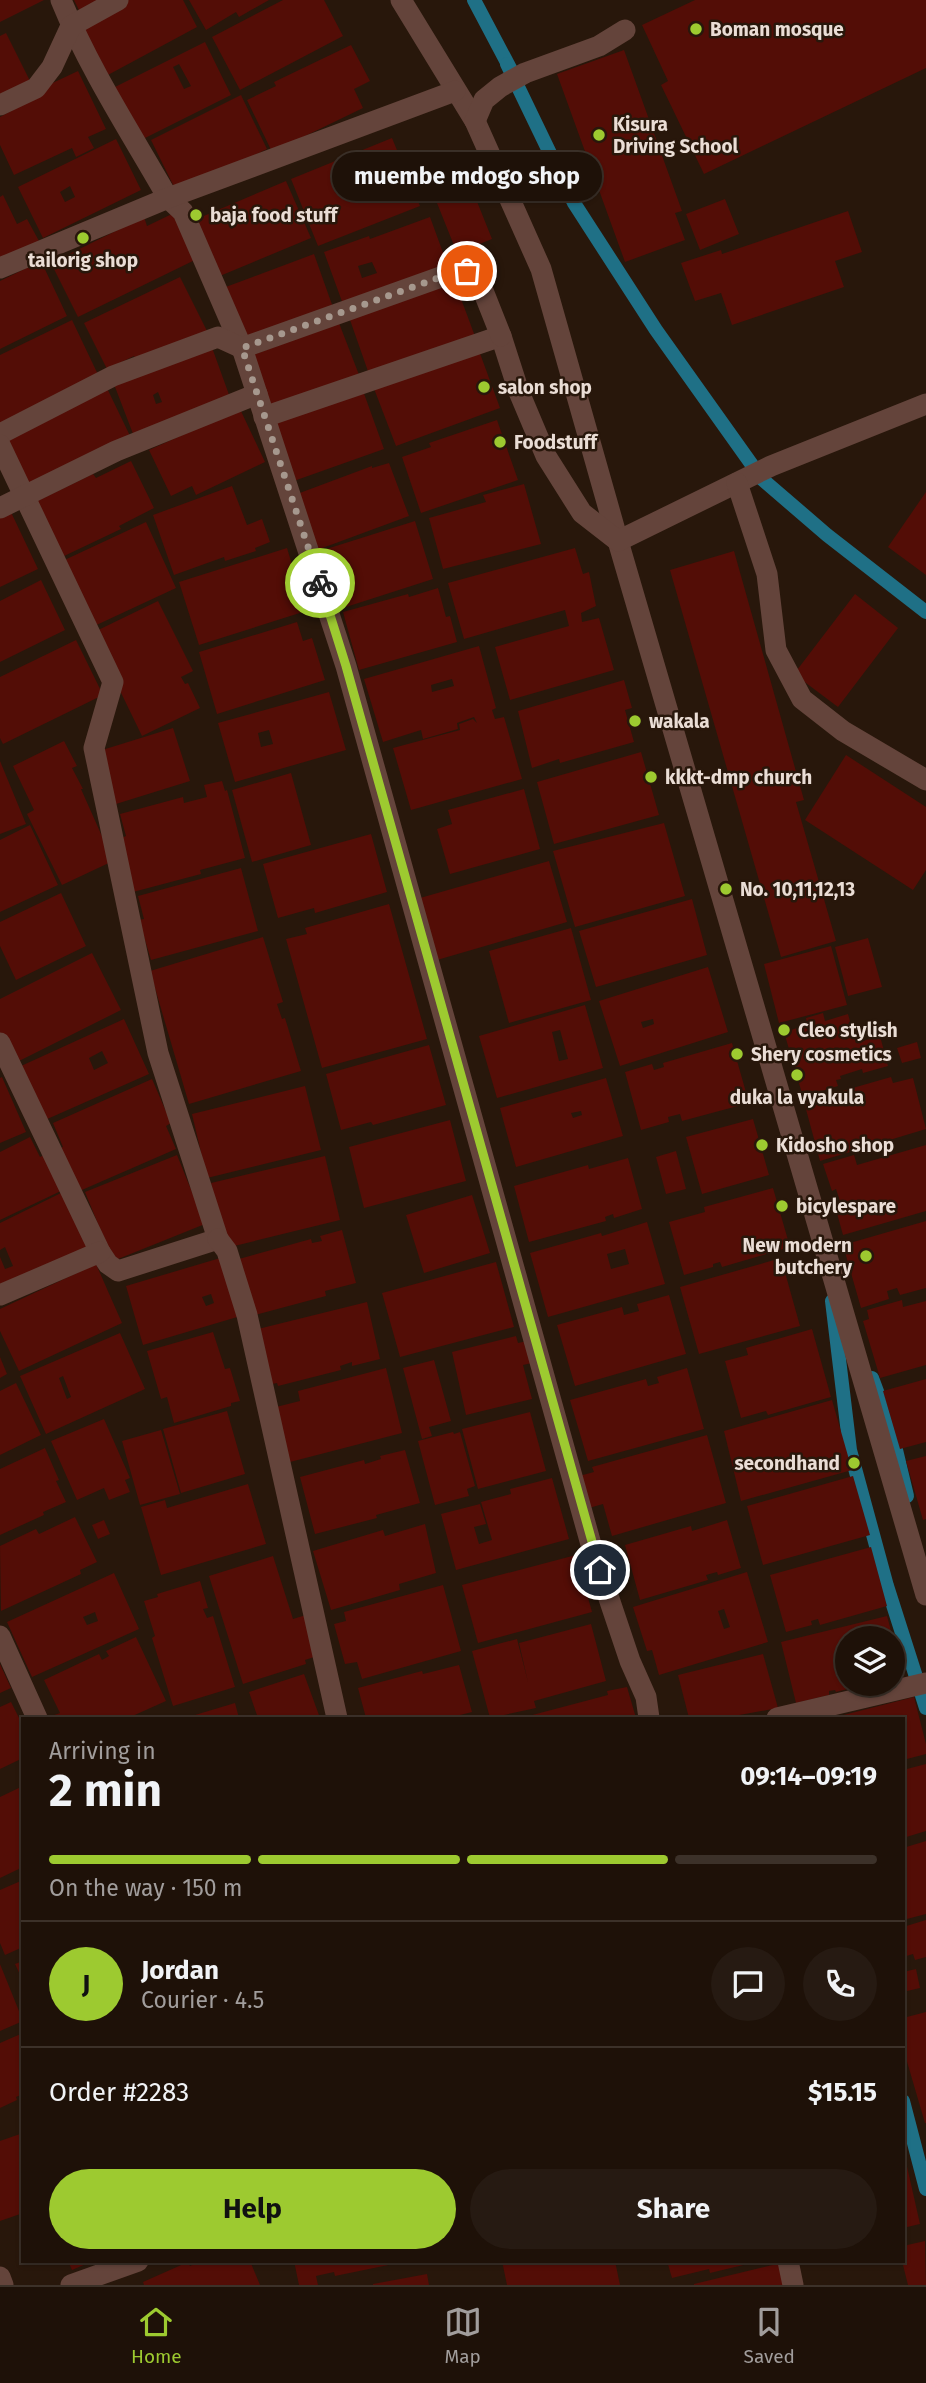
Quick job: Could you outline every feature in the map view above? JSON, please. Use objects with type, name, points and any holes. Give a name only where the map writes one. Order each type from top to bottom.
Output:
[{"type":"street","points":[[61,0],[71,26],[168,198],[183,212],[242,348],[346,666],[592,1548],[630,1661],[646,1697],[649,1717]]},
{"type":"street","points":[[0,105],[36,88],[52,67],[71,26],[118,0]]},
{"type":"street","points":[[401,0],[475,121],[541,269],[926,1595]]},
{"type":"street","points":[[475,121],[484,100],[500,87],[525,73],[599,46],[625,30]]},
{"type":"street","points":[[0,268],[168,198],[455,91]]},
{"type":"street","points":[[0,434],[113,376],[218,337],[242,348],[452,273],[467,271],[480,283],[519,392],[546,456],[582,513],[618,541]]},
{"type":"street","points":[[264,417],[501,336]]},
{"type":"street","points":[[0,508],[116,451],[257,394]]},
{"type":"street","points":[[618,541],[771,466],[926,404]]},
{"type":"street","points":[[0,445],[113,682],[94,748],[158,1053],[218,1239],[227,1251],[247,1315],[337,1717]]},
{"type":"street","points":[[741,481],[767,574],[776,650],[802,699],[843,731],[926,780]]},
{"type":"street","points":[[0,1043],[108,1264],[118,1271],[218,1239]]},
{"type":"street","points":[[0,1295],[100,1252]]},
{"type":"street","points":[[0,1636],[37,1717]]},
{"type":"street","points":[[781,1717],[926,1683]]},
{"type":"street","points":[[71,2285],[132,2263]]},
{"type":"street","points":[[788,2263],[793,2285]]},
{"type":"street","points":[[0,2277],[3,2285]]},
{"type":"building","points":[[0,0],[44,0],[0,22]]},
{"type":"building","points":[[74,0],[112,0],[82,16]]},
{"type":"building","points":[[125,0],[183,0],[197,27],[106,76],[78,25]]},
{"type":"building","points":[[189,0],[269,0],[239,17],[236,12],[206,30]]},
{"type":"building","points":[[283,0],[324,0],[343,36],[240,90],[212,37]]},
{"type":"building","points":[[695,0],[926,0],[926,68],[704,174],[661,85],[668,81],[642,25]]},
{"type":"building","points":[[6,33],[33,87],[0,103],[0,36]]},
{"type":"building","points":[[205,42],[231,95],[139,141],[113,88]],"holes":[[[179,64],[191,86],[184,89],[173,67]]]},
{"type":"building","points":[[351,45],[370,81],[354,89],[363,108],[272,152],[247,100],[276,86],[274,82]]},
{"type":"building","points":[[624,50],[682,211],[675,213],[685,240],[625,262],[557,74]]},
{"type":"building","points":[[78,71],[106,129],[88,137],[94,148],[76,157],[72,148],[14,175],[0,145],[0,117],[13,110],[10,103]]},
{"type":"building","points":[[241,95],[267,149],[177,193],[151,140]]},
{"type":"building","points":[[392,138],[420,206],[318,246],[291,179]]},
{"type":"building","points":[[116,139],[141,190],[43,238],[18,187]],"holes":[[[70,186],[75,197],[65,202],[60,192]]]},
{"type":"building","points":[[286,181],[311,238],[215,278],[192,221]]},
{"type":"building","points":[[472,189],[492,239],[457,253],[437,203]]},
{"type":"building","points":[[3,195],[17,224],[27,219],[39,241],[0,260],[0,197]]},
{"type":"building","points":[[725,199],[739,234],[700,250],[686,214]]},
{"type":"building","points":[[848,211],[862,252],[835,261],[844,287],[732,325],[721,293],[695,301],[681,263],[721,250],[722,254]]},
{"type":"building","points":[[174,213],[197,259],[78,317],[51,263],[144,217],[147,226]]},
{"type":"building","points":[[430,217],[449,269],[344,307],[324,252],[369,236],[370,239]],"holes":[[[372,262],[377,273],[362,278],[358,266]]]},
{"type":"building","points":[[314,254],[335,313],[244,346],[223,288]]},
{"type":"building","points":[[41,261],[67,316],[0,349],[0,281]]},
{"type":"building","points":[[180,277],[207,331],[139,365],[134,356],[107,369],[84,323]]},
{"type":"building","points":[[454,280],[476,339],[370,377],[349,317]]},
{"type":"building","points":[[72,320],[102,383],[0,433],[0,355]]},
{"type":"building","points":[[339,323],[361,380],[271,413],[250,356]]},
{"type":"building","points":[[210,342],[232,403],[135,439],[112,379]],"holes":[[[158,392],[162,402],[156,404],[153,395]]]},
{"type":"building","points":[[478,348],[500,408],[396,446],[373,386]]},
{"type":"building","points":[[105,384],[132,440],[30,490],[3,434]]},
{"type":"building","points":[[362,388],[384,449],[291,482],[269,421]]},
{"type":"building","points":[[240,409],[265,462],[196,495],[192,486],[171,496],[149,450]]},
{"type":"building","points":[[497,420],[518,480],[421,513],[402,457],[431,447],[429,443]]},
{"type":"building","points":[[131,461],[154,508],[119,526],[121,529],[62,557],[35,502],[93,474],[96,478]]},
{"type":"building","points":[[389,463],[409,516],[317,550],[297,494],[372,466]]},
{"type":"building","points":[[524,484],[541,544],[443,569],[429,518],[486,502],[483,495]]},
{"type":"building","points":[[232,486],[247,525],[262,519],[270,542],[255,548],[256,551],[225,561],[224,557],[174,575],[153,515]]},
{"type":"building","points":[[926,492],[926,575],[888,547]]},
{"type":"building","points":[[9,508],[38,569],[0,587],[0,513]]},
{"type":"building","points":[[415,521],[433,579],[346,607],[340,586],[329,589],[317,552]]},
{"type":"building","points":[[146,522],[176,588],[90,628],[58,563]]},
{"type":"building","points":[[287,548],[306,611],[199,645],[179,582]]},
{"type":"building","points":[[575,548],[583,574],[589,572],[596,606],[581,613],[582,622],[599,618],[614,670],[510,700],[495,647],[569,626],[565,610],[464,639],[448,583]]},
{"type":"building","points":[[734,551],[804,800],[796,802],[836,941],[781,957],[670,570]]},
{"type":"building","points":[[41,580],[65,630],[0,662],[0,601]]},
{"type":"building","points":[[438,588],[457,642],[359,670],[343,612]]},
{"type":"building","points":[[855,594],[898,628],[838,707],[794,674]]},
{"type":"building","points":[[158,601],[193,671],[181,677],[185,684],[188,683],[200,708],[142,736],[92,633]]},
{"type":"building","points":[[297,622],[303,641],[312,638],[325,680],[217,714],[199,652]]},
{"type":"building","points":[[76,640],[103,695],[3,744],[0,738],[0,677]]},
{"type":"building","points":[[479,646],[496,708],[492,710],[495,719],[504,717],[522,779],[411,810],[393,748],[460,730],[459,724],[473,719],[477,723],[474,717],[457,723],[458,729],[423,739],[421,730],[383,742],[364,679]],"holes":[[[452,679],[454,686],[432,692],[431,685]]]},
{"type":"building","points":[[624,680],[632,708],[625,710],[634,742],[532,768],[518,711]]},
{"type":"building","points":[[329,692],[346,750],[235,782],[218,723]],"holes":[[[269,730],[273,744],[261,747],[258,733]]]},
{"type":"building","points":[[173,728],[190,781],[116,804],[99,751]]},
{"type":"building","points":[[64,741],[77,766],[72,768],[113,861],[62,885],[27,814],[34,810],[13,766]]},
{"type":"building","points":[[641,752],[659,815],[554,844],[537,782]]},
{"type":"building","points":[[846,755],[926,807],[926,870],[913,890],[805,820]]},
{"type":"building","points":[[0,761],[26,824],[0,834]]},
{"type":"building","points":[[291,773],[311,845],[252,862],[232,790]]},
{"type":"building","points":[[222,781],[225,791],[227,790],[245,858],[200,870],[201,874],[133,892],[119,839],[126,836],[120,814],[183,797],[184,803],[207,797],[204,785]]},
{"type":"building","points":[[524,789],[540,849],[450,874],[437,829],[452,824],[448,810]]},
{"type":"building","points":[[664,823],[685,896],[575,927],[553,851]]},
{"type":"building","points":[[30,825],[58,885],[0,912],[0,840]]},
{"type":"building","points":[[371,834],[387,892],[315,913],[314,908],[278,918],[263,864]]},
{"type":"building","points":[[549,861],[567,922],[437,960],[420,898]]},
{"type":"building","points":[[241,868],[258,931],[151,960],[139,920],[144,919],[138,896]]},
{"type":"building","points":[[61,893],[86,946],[16,980],[0,946],[0,922]]},
{"type":"building","points":[[692,899],[707,955],[596,987],[579,931]]},
{"type":"building","points":[[389,904],[427,1039],[322,1068],[286,939],[307,934],[305,928]]},
{"type":"building","points":[[571,928],[591,1000],[509,1023],[489,951]]},
{"type":"building","points":[[263,937],[283,1002],[277,1004],[282,1019],[285,1018],[301,1071],[189,1104],[150,971]]},
{"type":"building","points":[[868,938],[882,987],[848,996],[835,947]]},
{"type":"building","points":[[831,946],[847,1005],[779,1023],[764,964]]},
{"type":"building","points":[[92,953],[121,1010],[13,1064],[0,1038],[0,999]]},
{"type":"building","points":[[708,967],[728,1032],[620,1066],[599,1001]],"holes":[[[653,1019],[654,1024],[643,1028],[641,1022]]]},
{"type":"building","points":[[585,1005],[603,1068],[497,1098],[479,1036]],"holes":[[[560,1030],[568,1059],[559,1061],[552,1032]]]},
{"type":"building","points":[[823,1013],[825,1021],[848,1014],[856,1043],[880,1036],[888,1066],[863,1073],[862,1069],[840,1076],[841,1079],[836,1080],[838,1086],[803,1097],[784,1032],[807,1025],[806,1018]]},
{"type":"building","points":[[124,1019],[149,1074],[45,1120],[21,1066]],"holes":[[[102,1051],[108,1063],[94,1070],[89,1058]]]},
{"type":"building","points":[[917,1042],[921,1058],[902,1063],[897,1048]]},
{"type":"building","points":[[732,1043],[749,1103],[682,1121],[680,1114],[668,1117],[669,1122],[641,1130],[625,1072],[652,1064],[654,1070],[664,1067],[663,1063]]},
{"type":"building","points":[[429,1045],[446,1105],[373,1125],[371,1122],[341,1130],[326,1074]]},
{"type":"building","points":[[2,1077],[26,1132],[0,1143],[0,1078]]},
{"type":"building","points":[[891,1077],[893,1083],[913,1078],[926,1129],[820,1161],[804,1102]]},
{"type":"building","points":[[606,1078],[623,1136],[516,1167],[500,1108]],"holes":[[[581,1111],[582,1115],[573,1118],[571,1113]]]},
{"type":"building","points":[[152,1079],[171,1123],[166,1126],[176,1149],[75,1193],[56,1150],[63,1147],[53,1123]]},
{"type":"building","points":[[305,1086],[321,1150],[207,1178],[192,1114]]},
{"type":"building","points":[[753,1119],[769,1175],[702,1194],[686,1137]]},
{"type":"building","points":[[450,1120],[466,1181],[364,1208],[349,1147]]},
{"type":"building","points":[[30,1137],[40,1157],[48,1153],[65,1189],[0,1220],[0,1152]]},
{"type":"building","points":[[926,1145],[926,1211],[843,1235],[835,1206],[841,1204],[836,1189],[832,1191],[823,1164],[854,1155],[857,1165]]},
{"type":"building","points":[[676,1151],[686,1189],[666,1194],[656,1157]]},
{"type":"building","points":[[177,1155],[205,1224],[113,1261],[85,1192]]},
{"type":"building","points":[[325,1156],[340,1220],[226,1248],[211,1183]]},
{"type":"building","points":[[628,1158],[642,1209],[614,1218],[613,1214],[605,1217],[606,1221],[529,1242],[514,1186],[588,1165],[589,1169]]},
{"type":"building","points":[[773,1188],[790,1247],[722,1267],[720,1262],[713,1264],[713,1267],[684,1275],[669,1222],[705,1212],[704,1207]]},
{"type":"building","points":[[61,1193],[88,1248],[0,1291],[0,1257],[5,1269],[13,1266],[5,1247],[0,1250],[0,1223]]},
{"type":"building","points":[[472,1195],[490,1253],[424,1273],[406,1215]]},
{"type":"building","points":[[926,1221],[926,1288],[900,1295],[897,1288],[887,1291],[889,1299],[861,1308],[843,1245]]},
{"type":"building","points":[[647,1222],[665,1284],[548,1317],[530,1253],[601,1233],[602,1236]],"holes":[[[625,1249],[629,1264],[611,1269],[607,1254]]]},
{"type":"building","points":[[342,1230],[356,1283],[325,1291],[326,1296],[255,1315],[239,1259],[311,1239],[312,1243],[322,1241],[320,1236]]},
{"type":"building","points":[[227,1256],[244,1315],[143,1345],[126,1286]],"holes":[[[211,1294],[214,1303],[206,1306],[202,1297]]]},
{"type":"building","points":[[781,1258],[800,1326],[699,1354],[680,1287]]},
{"type":"building","points":[[496,1262],[514,1327],[400,1357],[382,1293]]},
{"type":"building","points":[[96,1264],[122,1323],[19,1371],[0,1331],[0,1309]]},
{"type":"building","points":[[669,1295],[686,1354],[575,1386],[557,1325],[622,1307],[624,1315],[639,1311],[637,1304]]},
{"type":"building","points":[[902,1300],[903,1307],[926,1301],[926,1365],[880,1378],[863,1321],[869,1319],[867,1310]]},
{"type":"building","points":[[367,1302],[380,1359],[352,1366],[352,1362],[340,1366],[341,1370],[278,1386],[277,1383],[272,1384],[258,1329]]},
{"type":"building","points":[[812,1329],[831,1397],[768,1415],[766,1411],[741,1418],[725,1361],[748,1355],[746,1348]]},
{"type":"building","points":[[213,1332],[225,1369],[230,1368],[240,1401],[174,1423],[167,1397],[161,1399],[147,1351]]},
{"type":"building","points":[[120,1333],[145,1389],[46,1434],[20,1376]],"holes":[[[63,1376],[71,1397],[67,1399],[59,1378]]]},
{"type":"building","points":[[516,1336],[518,1343],[527,1341],[532,1363],[523,1365],[532,1399],[466,1415],[452,1352]]},
{"type":"building","points":[[0,1357],[7,1374],[0,1378]]},
{"type":"building","points":[[434,1360],[451,1421],[429,1427],[432,1436],[422,1439],[403,1368]]},
{"type":"building","points":[[386,1368],[402,1433],[290,1462],[276,1407],[300,1401],[298,1391]]},
{"type":"building","points":[[687,1368],[704,1429],[588,1461],[570,1400],[646,1379],[648,1386],[659,1383],[657,1377]]},
{"type":"building","points":[[926,1379],[926,1442],[900,1449],[883,1391]]},
{"type":"building","points":[[16,1383],[41,1435],[0,1455],[0,1391]]},
{"type":"building","points":[[832,1400],[852,1470],[741,1501],[724,1431]]},
{"type":"building","points":[[227,1411],[245,1474],[181,1493],[163,1429]]},
{"type":"building","points":[[530,1412],[546,1471],[478,1489],[462,1429]]},
{"type":"building","points":[[104,1419],[130,1478],[125,1480],[130,1492],[109,1500],[104,1488],[77,1500],[51,1441]]},
{"type":"building","points":[[161,1430],[180,1494],[140,1505],[122,1441]]},
{"type":"building","points":[[460,1432],[475,1486],[467,1489],[469,1496],[435,1505],[418,1441]]},
{"type":"building","points":[[707,1435],[726,1503],[612,1536],[603,1504],[589,1508],[579,1476],[594,1472],[592,1467]]},
{"type":"building","points":[[45,1448],[66,1502],[0,1535],[0,1469]]},
{"type":"building","points":[[405,1450],[420,1503],[376,1515],[377,1518],[315,1534],[300,1477],[364,1460],[365,1464],[381,1459],[380,1456]]},
{"type":"building","points":[[926,1456],[926,1519],[923,1520],[906,1461]]},
{"type":"building","points":[[853,1476],[870,1535],[763,1565],[747,1506]]},
{"type":"building","points":[[552,1478],[569,1539],[456,1570],[441,1514],[480,1504],[486,1524],[474,1527],[479,1544],[492,1540],[481,1502],[511,1494],[510,1489]]},
{"type":"building","points":[[248,1484],[266,1544],[161,1575],[141,1507],[165,1500],[167,1508]]},
{"type":"building","points":[[75,1517],[97,1562],[80,1570],[81,1574],[1,1611],[0,1546],[36,1529],[39,1534]]},
{"type":"building","points":[[104,1520],[110,1534],[98,1539],[92,1525]]},
{"type":"building","points":[[727,1520],[741,1568],[718,1575],[717,1572],[706,1575],[708,1580],[640,1600],[625,1545],[691,1526],[692,1531]]},
{"type":"building","points":[[425,1524],[436,1573],[399,1584],[400,1590],[331,1610],[313,1551],[383,1530],[385,1536]]},
{"type":"building","points":[[871,1547],[887,1606],[820,1625],[818,1619],[811,1621],[812,1625],[786,1632],[770,1575]]},
{"type":"building","points":[[576,1555],[592,1612],[478,1643],[462,1585]]},
{"type":"building","points":[[273,1556],[293,1619],[306,1615],[320,1655],[305,1660],[306,1664],[243,1684],[209,1576]]},
{"type":"building","points":[[747,1572],[768,1642],[659,1675],[652,1650],[647,1651],[633,1607]],"holes":[[[724,1609],[730,1627],[724,1629],[718,1611]]]},
{"type":"building","points":[[114,1573],[139,1629],[32,1677],[7,1622]],"holes":[[[95,1612],[98,1621],[87,1625],[83,1617]]]},
{"type":"building","points":[[200,1581],[208,1608],[203,1609],[207,1618],[213,1616],[235,1687],[173,1706],[152,1638],[155,1636],[144,1601],[158,1597],[157,1594]]},
{"type":"building","points":[[443,1585],[461,1651],[362,1679],[357,1662],[345,1664],[334,1624],[346,1621],[344,1612]]},
{"type":"building","points":[[887,1616],[890,1626],[846,1626]]},
{"type":"building","points":[[591,1624],[606,1681],[534,1701],[536,1708],[490,1717],[472,1651],[517,1639],[528,1682],[519,1643]]},
{"type":"building","points":[[835,1629],[835,1690],[829,1691],[829,1695],[796,1703],[781,1642]]},
{"type":"building","points":[[136,1637],[166,1701],[130,1717],[49,1717],[60,1713],[44,1680],[99,1654],[102,1660],[109,1656],[106,1651]]},
{"type":"building","points":[[763,1654],[778,1708],[728,1717],[689,1717],[678,1675]]},
{"type":"building","points":[[0,1664],[11,1688],[0,1693]]},
{"type":"building","points":[[459,1665],[472,1712],[452,1717],[366,1717],[358,1688],[422,1671],[423,1674]]},
{"type":"building","points":[[304,1674],[320,1717],[258,1717],[249,1692]]},
{"type":"building","points":[[627,1687],[636,1717],[525,1717],[608,1695],[607,1691]]},
{"type":"building","points":[[914,1697],[926,1754],[905,1759],[905,1717],[836,1717]]},
{"type":"building","points":[[11,1702],[21,1722],[21,1759],[0,1769],[0,1707]]},
{"type":"building","points":[[235,1703],[239,1717],[188,1717]]},
{"type":"building","points":[[926,1764],[926,1831],[905,1837],[905,1769]]},
{"type":"building","points":[[21,1787],[21,1868],[0,1878],[0,1797]]},
{"type":"building","points":[[926,1841],[926,1914],[905,1919],[905,1847]]},
{"type":"building","points":[[21,1881],[21,1948],[5,1955],[0,1943],[0,1890]]},
{"type":"building","points":[[926,1920],[926,1957],[915,1960],[913,1954],[905,1956],[905,1926]]},
{"type":"building","points":[[21,1962],[21,1977],[15,1964]]},
{"type":"building","points":[[0,1964],[21,2022],[0,2031]]},
{"type":"building","points":[[916,1969],[920,1988],[905,1992],[905,1972]]},
{"type":"building","points":[[926,2012],[926,2123],[905,2055],[905,2017]]},
{"type":"building","points":[[21,2034],[21,2095],[16,2097],[17,2100],[0,2108],[0,2043]]},
{"type":"building","points":[[21,2134],[21,2214],[0,2221],[0,2141]]},
{"type":"building","points":[[905,2162],[920,2224],[905,2228]]},
{"type":"building","points":[[925,2241],[926,2285],[908,2285],[902,2263],[905,2263],[905,2246]]},
{"type":"building","points":[[69,2263],[88,2263],[72,2270]]},
{"type":"building","points":[[186,2263],[190,2266],[197,2263],[251,2263],[260,2285],[144,2285],[143,2282]]},
{"type":"building","points":[[294,2263],[398,2263],[335,2276],[334,2272],[316,2276],[318,2285],[299,2285]]},
{"type":"building","points":[[502,2263],[615,2263],[620,2285],[507,2285]]},
{"type":"building","points":[[668,2263],[752,2263],[710,2273],[709,2269],[672,2278]]},
{"type":"building","points":[[781,2263],[786,2285],[694,2285],[694,2284]]},
{"type":"building","points":[[427,2274],[429,2285],[373,2285],[373,2284]]},
{"type":"waterway","points":[[474,0],[511,70]]},
{"type":"waterway","points":[[507,64],[574,203],[656,330],[762,479],[827,535],[926,612]]},
{"type":"waterway","points":[[832,1301],[850,1450],[887,1586],[926,1708]]},
{"type":"waterway","points":[[872,1378],[891,1429],[907,1496]]},
{"type":"waterway","points":[[905,2109],[926,2189]]},
{"type":"way so far","points":[[320,583],[242,348],[452,273],[467,271]]},
{"type":"place","name":"Boman mosque","points":[[696,29]]},
{"type":"place","name":"Kisura Driving School","points":[[599,135]]},
{"type":"place","name":"baja food stuff","points":[[196,215]]},
{"type":"place","name":"tailorig shop","points":[[83,238]]},
{"type":"place","name":"muembe mdogo shop","points":[[467,271]]},
{"type":"place","name":"salon shop","points":[[484,387]]},
{"type":"place","name":"Foodstuff","points":[[500,442]]},
{"type":"place","name":"wakala","points":[[635,721]]},
{"type":"place","name":"kkkt-dmp church","points":[[651,777]]},
{"type":"place","name":"No. 10,11,12,13","points":[[726,889]]},
{"type":"place","name":"Cleo stylish","points":[[784,1030]]},
{"type":"place","name":"Shery cosmetics","points":[[737,1054]]},
{"type":"place","name":"duka la vyakula","points":[[797,1075]]},
{"type":"place","name":"Kidosho shop","points":[[762,1145]]},
{"type":"place","name":"bicylespare","points":[[782,1206]]},
{"type":"place","name":"New modern butchery","points":[[866,1256]]},
{"type":"place","name":"secondhand","points":[[854,1463]]},
{"type":"route","points":[[320,583],[466,1088],[600,1570]]}]
